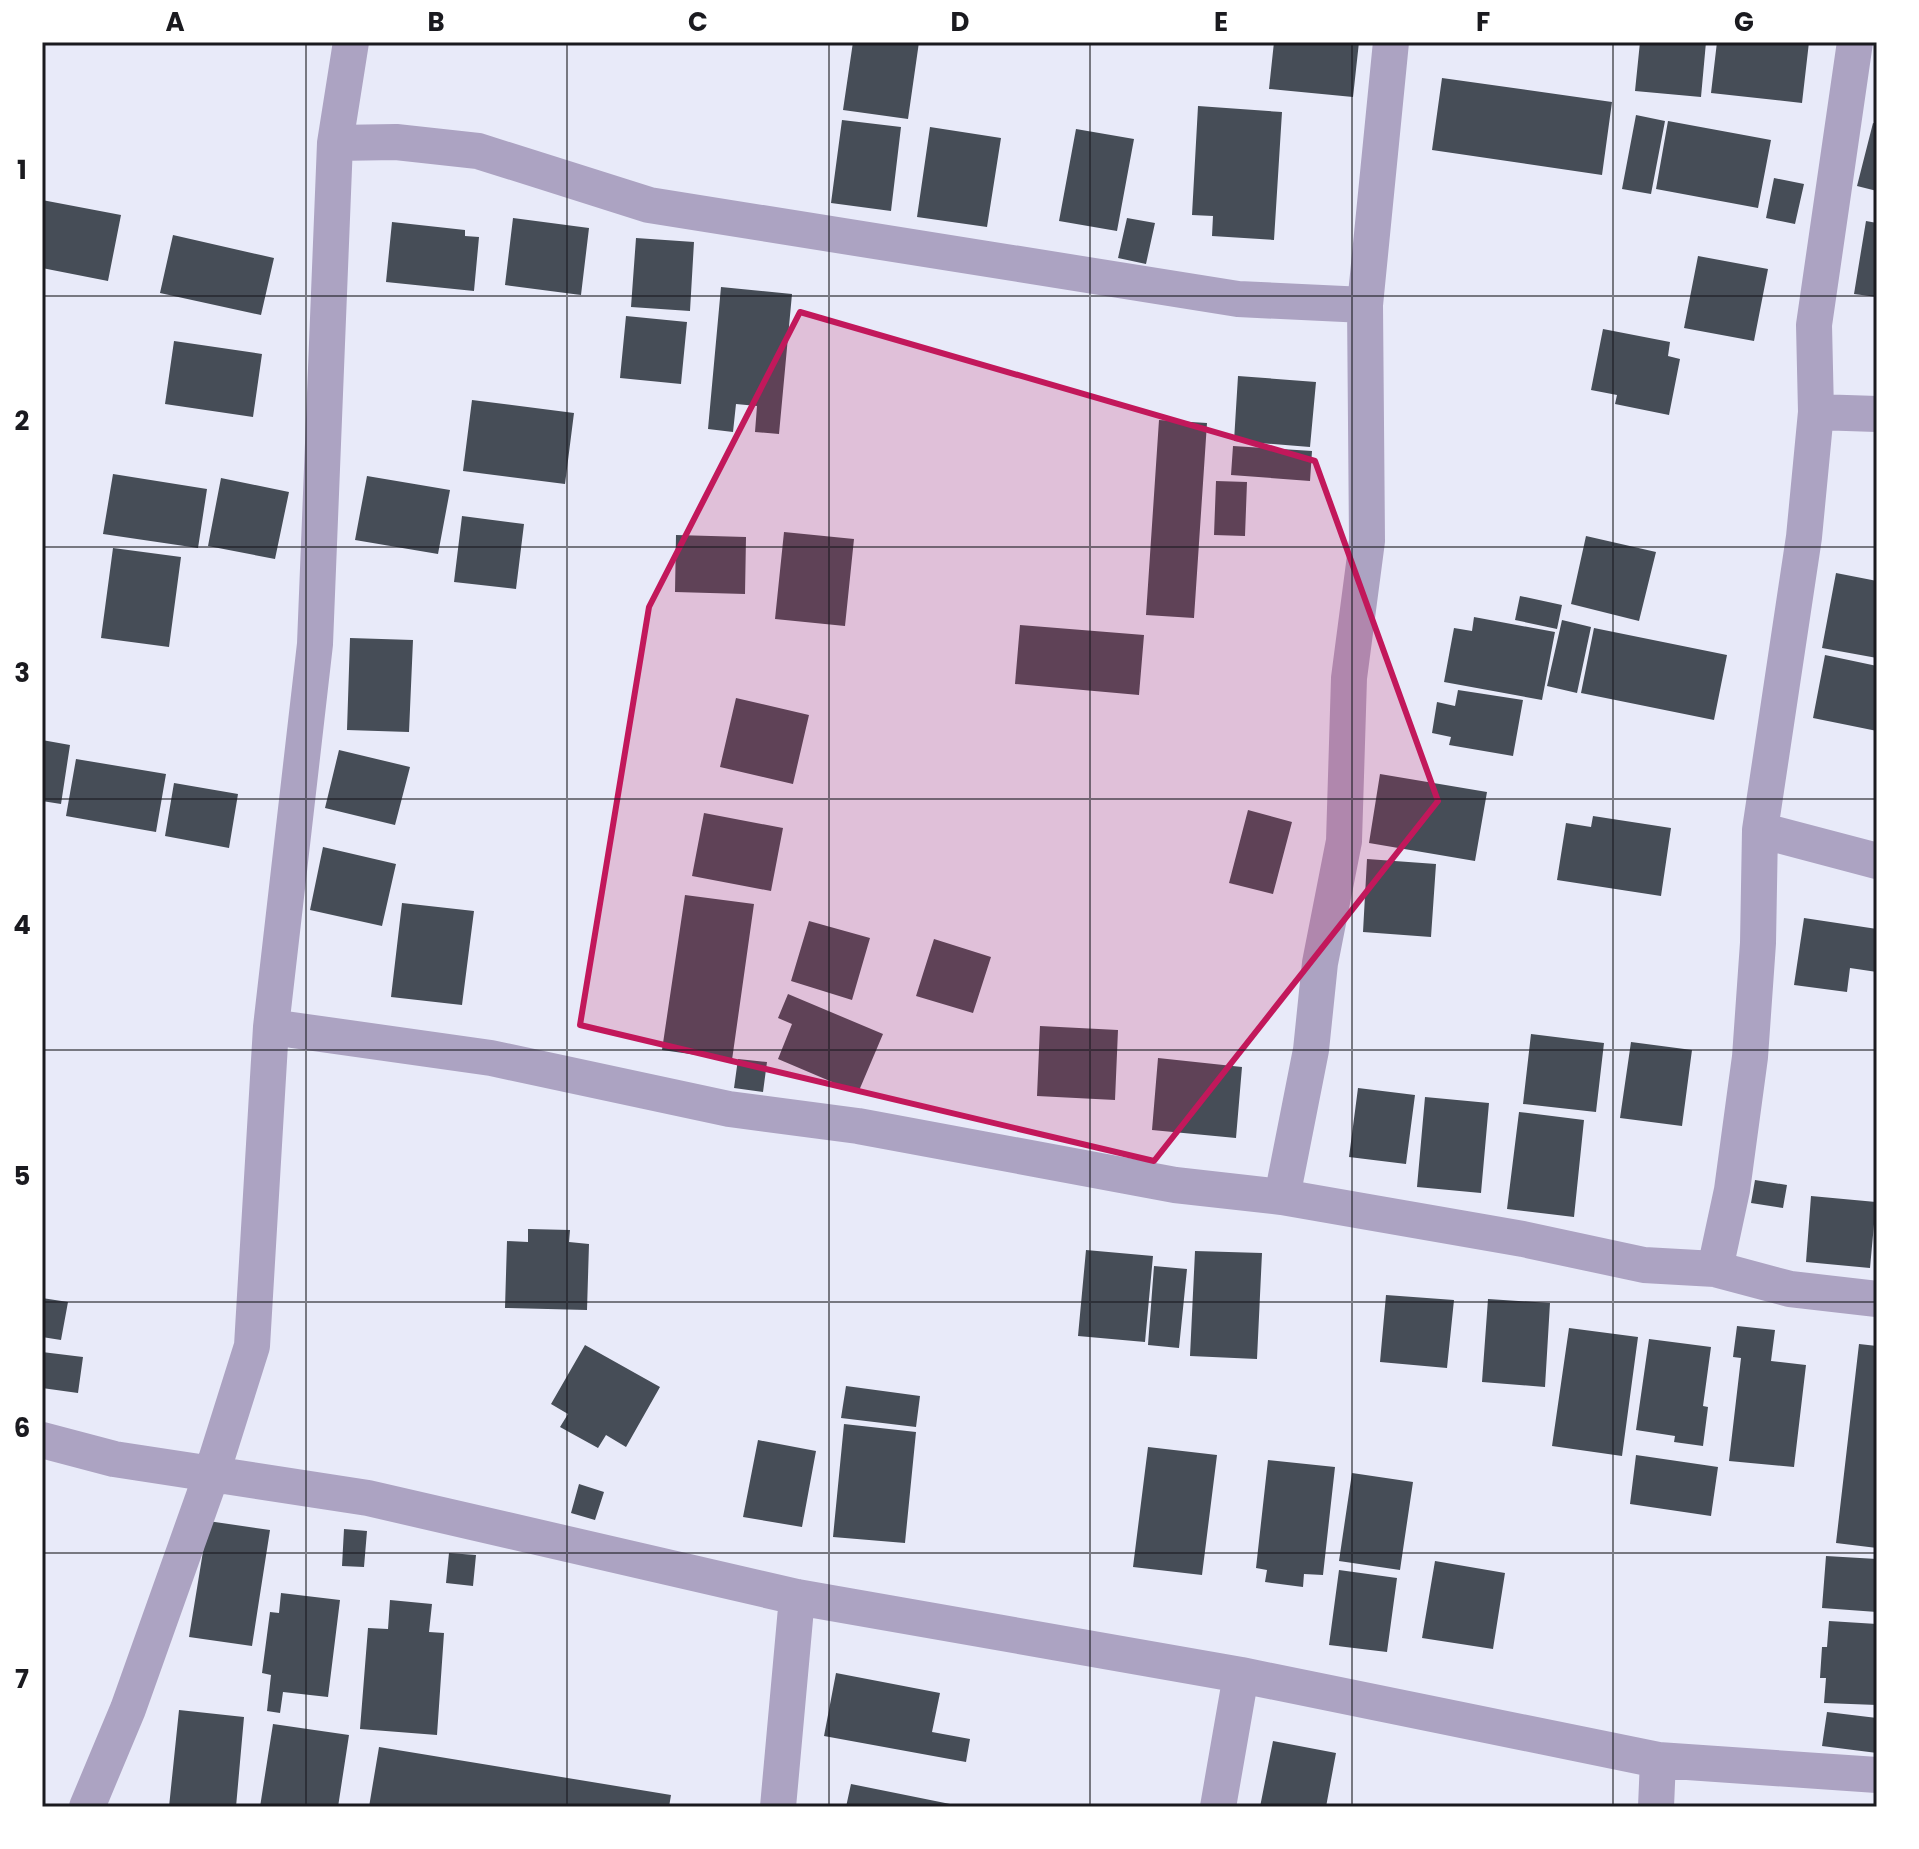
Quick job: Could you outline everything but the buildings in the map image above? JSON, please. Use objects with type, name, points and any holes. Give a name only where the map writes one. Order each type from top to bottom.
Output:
[{"type":"street","points":[[87,1807],[128,1709],[211,1476],[252,1346],[271,1027],[315,644],[335,143],[351,42]]},
{"type":"street","points":[[1282,1197],[1311,1050],[1320,963],[1344,841],[1349,678],[1367,541],[1365,305],[1391,42]]},
{"type":"street","points":[[1715,1269],[1732,1190],[1750,1057],[1758,943],[1760,830],[1804,537],[1816,412],[1814,325],[1855,42]]},
{"type":"street","points":[[335,143],[396,142],[478,151],[649,205],[1238,299],[1365,305]]},
{"type":"street","points":[[1816,412],[1877,414]]},
{"type":"street","points":[[1760,830],[1877,861]]},
{"type":"street","points":[[271,1027],[491,1058],[729,1109],[858,1126],[1175,1185],[1282,1197],[1523,1239],[1644,1265],[1715,1269],[1790,1289],[1877,1299]]},
{"type":"street","points":[[42,1440],[114,1459],[368,1498],[797,1597],[1241,1675],[1658,1760],[1877,1775]]},
{"type":"street","points":[[778,1807],[797,1597]]},
{"type":"street","points":[[1218,1807],[1241,1675]]},
{"type":"street","points":[[1656,1807],[1658,1760]]},
{"type":"highlighted area","points":[[800,312],[1315,461],[1438,801],[1154,1161],[580,1025],[649,607]]}]
